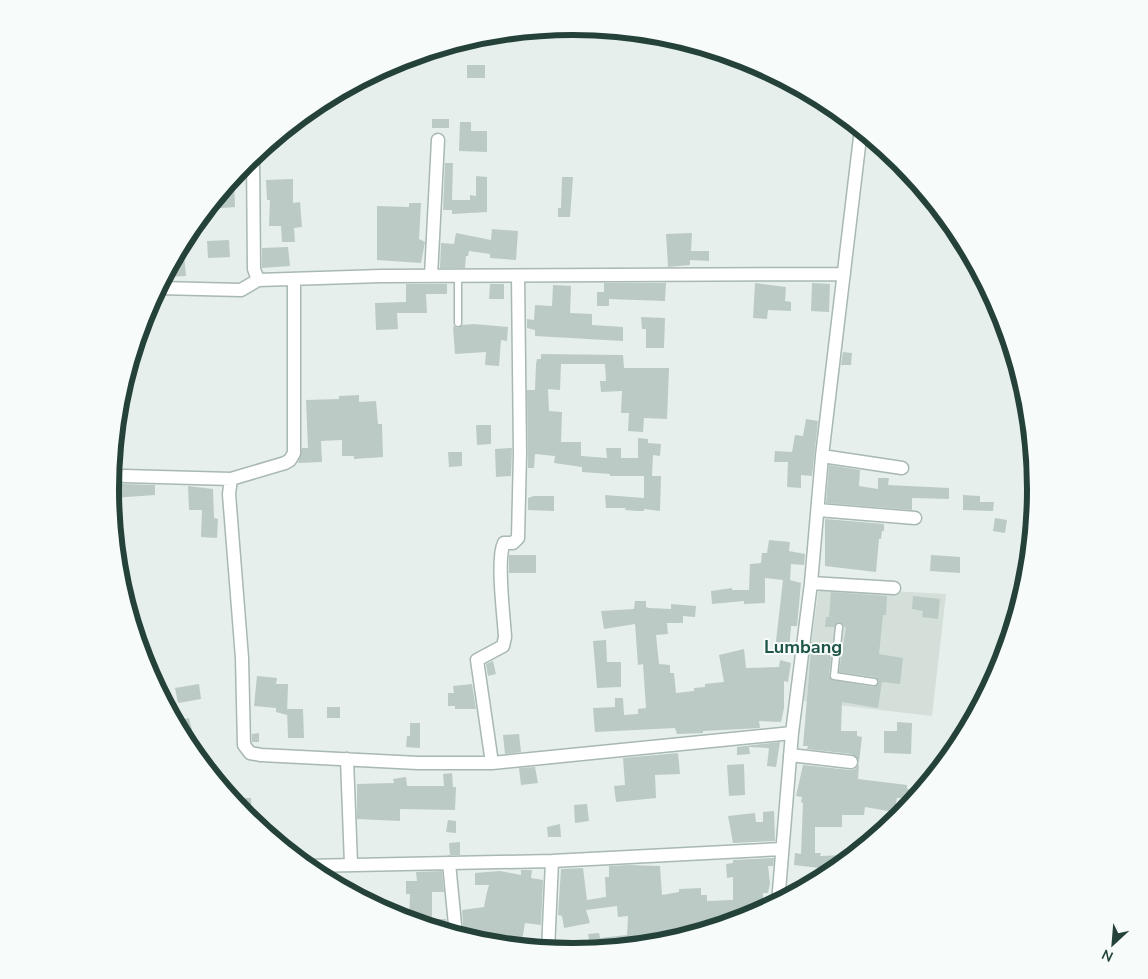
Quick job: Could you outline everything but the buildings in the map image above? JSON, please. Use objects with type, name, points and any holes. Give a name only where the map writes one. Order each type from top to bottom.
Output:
[{"type":"street","points":[[779,895],[792,733],[804,646],[822,456],[860,137]]},
{"type":"street","points":[[431,276],[438,140]]},
{"type":"street","points":[[253,168],[254,269],[258,280]]},
{"type":"street","points":[[166,288],[241,290],[258,280],[431,276],[844,274]]},
{"type":"street","points":[[492,763],[478,660],[503,646],[505,637],[501,562],[502,546],[513,543],[518,538],[520,453],[518,276]]},
{"type":"street","points":[[124,476],[231,479],[290,460],[294,453],[294,280]]},
{"type":"street","points":[[822,456],[902,468]]},
{"type":"street","points":[[231,479],[229,494],[242,658],[244,745],[250,753],[261,756],[418,763],[492,763],[792,733]]},
{"type":"street","points":[[818,510],[915,518]]},
{"type":"street","points":[[811,583],[894,588]]},
{"type":"street","points":[[790,755],[851,762]]},
{"type":"street","points":[[347,759],[351,864]]},
{"type":"street","points":[[319,865],[552,861],[782,849]]},
{"type":"street","points":[[548,943],[552,861]]},
{"type":"street","points":[[449,863],[455,929]]},
{"type":"lane","points":[[458,276],[458,323]]},
{"type":"lane","points":[[839,627],[834,676],[874,682]]},
{"type":"lane","points":[[804,646],[836,650]]},
{"type":"shaded area","points":[[819,587],[946,594],[932,716],[803,701]]},
{"type":"district","name":"Lumbang","points":[[803,647]]}]
